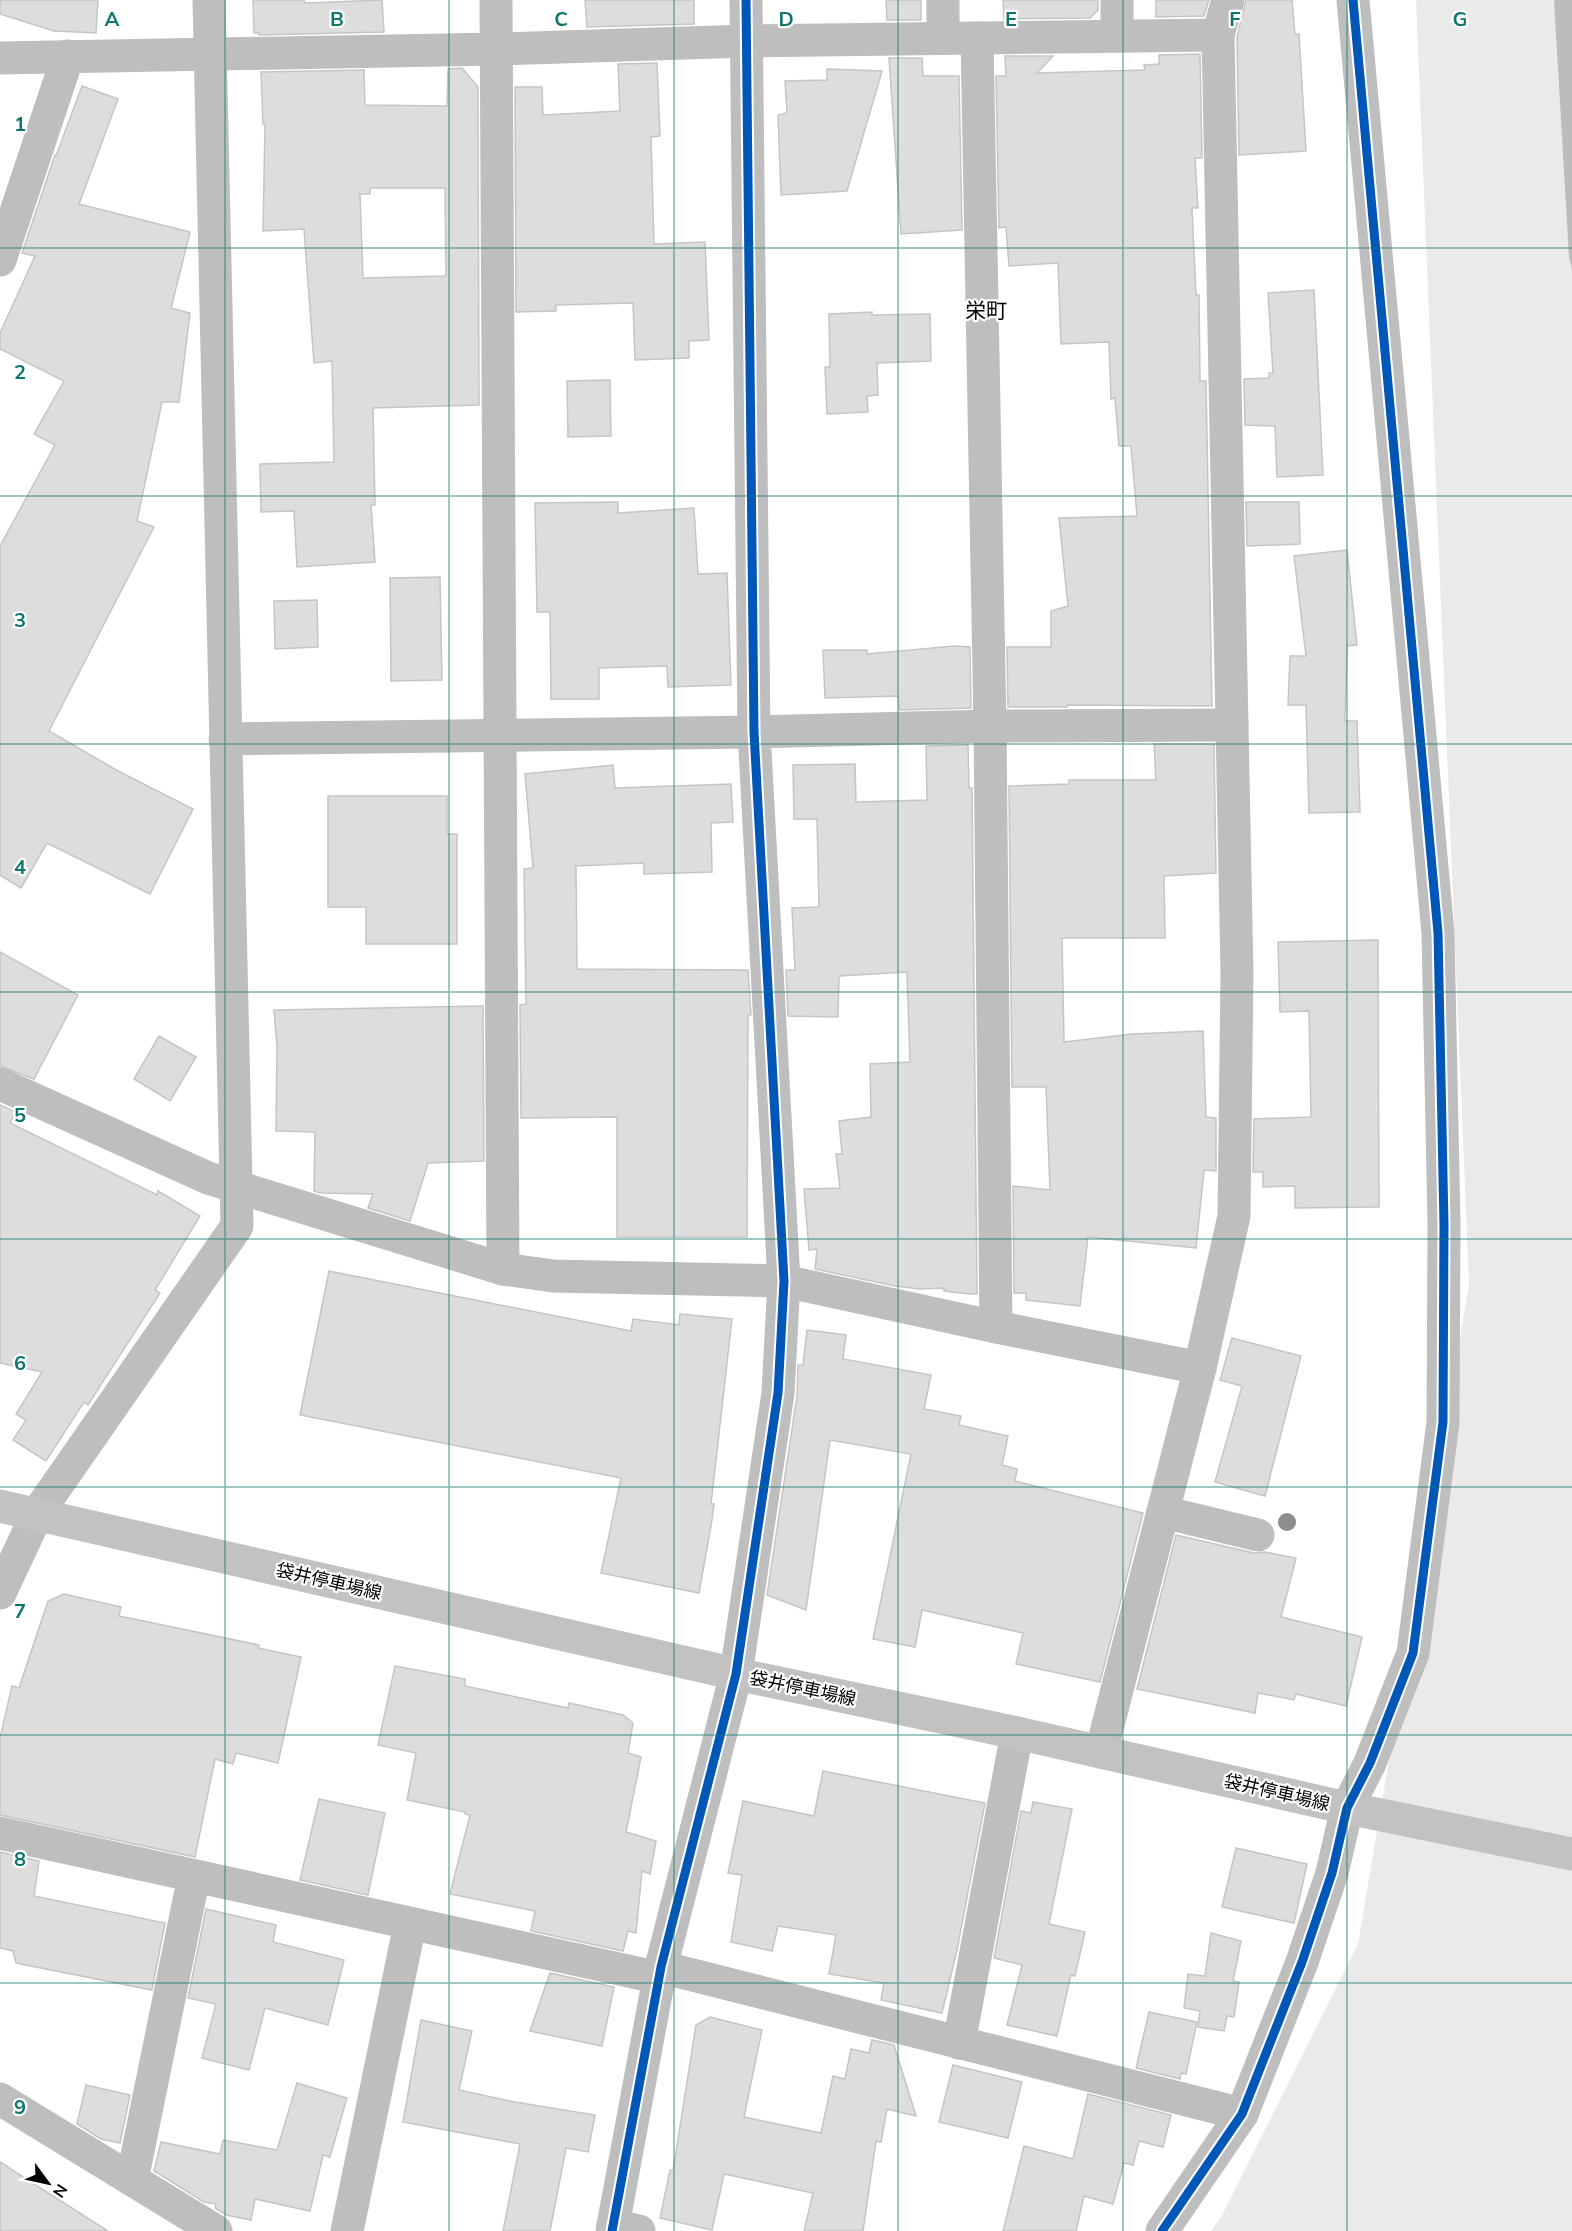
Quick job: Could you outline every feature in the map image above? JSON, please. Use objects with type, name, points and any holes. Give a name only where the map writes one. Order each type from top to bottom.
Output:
[{"type":"main road","name":"袋井停車場線","points":[[0,1506],[736,1674],[1017,1733],[1347,1808],[1572,1854]]},
{"type":"street","points":[[0,1593],[37,1514],[237,1226],[209,0]]},
{"type":"street","points":[[496,0],[503,1269]]},
{"type":"street","points":[[621,2229],[661,1973],[736,1674],[777,1393],[784,1281],[754,732],[746,0]]},
{"type":"street","points":[[943,0],[943,39]]},
{"type":"street","points":[[1117,36],[1118,0]]},
{"type":"street","points":[[1101,1752],[1200,1368],[1234,1216],[1237,973],[1218,35],[1228,0]]},
{"type":"street","points":[[1162,2231],[1242,2114],[1302,1962],[1332,1873],[1347,1808],[1370,1763],[1413,1653],[1443,1422],[1444,1224],[1438,933],[1412,624],[1353,0]]},
{"type":"street","points":[[0,58],[209,52],[497,49],[747,41],[1218,35]]},
{"type":"street","points":[[977,38],[990,726],[996,1327]]},
{"type":"street","points":[[0,260],[68,56]]},
{"type":"street","points":[[225,739],[754,732],[990,726],[1232,725]]},
{"type":"street","points":[[0,1084],[208,1178],[503,1269],[553,1276],[784,1281],[1200,1368]]},
{"type":"street","points":[[1163,1512],[1258,1535]]},
{"type":"street","points":[[959,2043],[1017,1733]]},
{"type":"street","points":[[0,1833],[410,1924],[661,1973],[959,2043],[1242,2114]]},
{"type":"street","points":[[132,2180],[194,1876]]},
{"type":"street","points":[[347,2231],[410,1924]]},
{"type":"street","points":[[0,2099],[216,2231]]},
{"type":"shaded area","points":[[1416,0],[1572,0],[1572,2231],[1211,2231],[1221,2217],[1358,1944],[1469,1284]]},
{"type":"shaded area","points":[[1554,0],[1572,0],[1572,270],[1569,257]]},
{"type":"building","points":[[0,0],[98,0],[96,33],[54,31],[0,14]]},
{"type":"building","points":[[253,0],[304,0],[305,3],[382,0],[384,32],[259,35],[259,33],[254,33]]},
{"type":"building","points":[[585,0],[694,0],[694,24],[587,27]]},
{"type":"building","points":[[886,0],[921,0],[921,20],[887,20]]},
{"type":"building","points":[[1003,0],[1098,0],[1098,10],[1090,18],[1004,19]]},
{"type":"building","points":[[1156,0],[1209,0],[1204,16],[1156,17]]},
{"type":"building","points":[[1246,0],[1292,0],[1295,34],[1299,34],[1306,151],[1239,155],[1237,37]]},
{"type":"building","points":[[1200,54],[1202,158],[1195,158],[1198,208],[1192,208],[1196,295],[1199,295],[1200,381],[1206,381],[1212,706],[1008,707],[1007,647],[1051,647],[1051,611],[1068,606],[1059,518],[1137,516],[1131,446],[1119,446],[1115,398],[1111,399],[1109,342],[1061,344],[1058,263],[1009,266],[1006,227],[999,228],[996,76],[1006,76],[1005,56],[1053,56],[1037,73],[1145,70],[1144,65],[1159,64],[1159,55]]},
{"type":"building","points":[[889,58],[922,58],[923,76],[959,76],[962,230],[901,234]]},
{"type":"building","points":[[657,63],[660,136],[651,137],[654,244],[705,242],[709,340],[689,341],[689,358],[635,360],[633,303],[556,305],[556,311],[516,312],[515,87],[542,87],[543,115],[620,111],[618,64]]},
{"type":"building","points":[[462,68],[478,87],[479,405],[373,408],[375,505],[371,505],[375,562],[297,567],[294,511],[261,512],[260,464],[334,462],[332,361],[314,363],[304,229],[263,231],[265,124],[263,124],[261,72],[364,70],[365,105],[447,106],[448,69]],"holes":[[[370,188],[445,188],[446,276],[363,278],[360,194],[370,194]]]},
{"type":"building","points":[[827,69],[882,71],[847,191],[781,195],[778,115],[787,113],[785,81],[827,80]]},
{"type":"building","points":[[82,86],[118,99],[79,204],[190,232],[171,308],[190,313],[179,402],[162,402],[137,521],[154,527],[49,731],[120,772],[193,809],[150,894],[47,843],[21,888],[0,875],[0,546],[55,445],[34,434],[64,381],[0,349],[0,333],[35,256],[22,253],[55,155]]},
{"type":"building","points":[[1314,290],[1323,475],[1277,477],[1275,426],[1245,425],[1244,379],[1269,378],[1269,373],[1273,373],[1268,293]]},
{"type":"building","points":[[872,312],[872,315],[930,314],[931,361],[877,363],[878,395],[867,396],[868,412],[827,414],[825,367],[830,367],[829,314]]},
{"type":"building","points":[[610,380],[611,436],[568,437],[567,381]]},
{"type":"building","points":[[618,502],[618,513],[694,508],[698,574],[727,573],[731,685],[668,687],[667,666],[599,668],[599,699],[551,699],[550,612],[537,612],[535,503]]},
{"type":"building","points":[[1246,502],[1299,502],[1300,544],[1247,546]]},
{"type":"building","points":[[1347,550],[1357,645],[1347,646],[1345,721],[1357,721],[1360,812],[1309,813],[1306,705],[1288,705],[1290,656],[1306,656],[1294,556]]},
{"type":"building","points":[[440,577],[442,680],[391,681],[390,578]]},
{"type":"building","points":[[317,600],[318,647],[275,649],[274,601]]},
{"type":"building","points":[[954,646],[970,647],[971,708],[899,710],[898,696],[825,698],[823,650],[867,650],[867,654]]},
{"type":"building","points":[[1154,744],[1214,744],[1216,873],[1164,876],[1165,938],[1062,938],[1064,1042],[1132,1034],[1203,1031],[1206,1117],[1216,1118],[1216,1171],[1204,1170],[1196,1248],[1088,1237],[1080,1306],[1026,1300],[1026,1293],[1014,1293],[1013,1186],[1050,1190],[1046,1087],[1012,1087],[1009,786],[1069,784],[1069,780],[1156,780]]},
{"type":"building","points":[[968,745],[969,788],[972,788],[977,1294],[944,1291],[944,1288],[920,1289],[895,1286],[815,1269],[817,1249],[809,1250],[804,1189],[840,1188],[836,1154],[842,1154],[839,1121],[871,1117],[870,1064],[910,1062],[907,972],[839,976],[838,1017],[788,1016],[786,970],[795,970],[792,908],[819,907],[817,819],[794,819],[793,765],[855,764],[856,802],[927,800],[926,746]]},
{"type":"building","points":[[613,765],[615,788],[731,784],[733,822],[711,823],[712,872],[644,874],[644,863],[576,866],[577,969],[748,970],[751,1015],[748,1015],[747,1237],[617,1237],[617,1117],[521,1118],[520,1005],[526,1004],[524,869],[533,868],[525,774]]},
{"type":"building","points":[[328,796],[447,796],[447,834],[457,834],[457,944],[366,944],[366,907],[328,907]]},
{"type":"building","points":[[1378,940],[1379,1207],[1295,1208],[1295,1186],[1263,1187],[1263,1172],[1253,1172],[1254,1119],[1311,1117],[1309,1011],[1280,1012],[1278,942]]},
{"type":"building","points":[[0,952],[78,995],[34,1079],[0,1066]]},
{"type":"building","points":[[483,1006],[484,1161],[428,1163],[410,1221],[368,1208],[373,1194],[314,1191],[315,1132],[276,1131],[277,1046],[274,1010]]},
{"type":"building","points":[[159,1036],[196,1057],[170,1101],[134,1079]]},
{"type":"building","points":[[0,1105],[16,1112],[10,1123],[157,1195],[158,1191],[200,1216],[155,1290],[160,1293],[88,1405],[84,1402],[46,1461],[13,1440],[26,1420],[16,1414],[42,1372],[0,1363]]},
{"type":"building","points":[[329,1271],[631,1331],[633,1319],[679,1325],[680,1314],[732,1319],[711,1504],[714,1504],[699,1593],[601,1573],[621,1478],[300,1415]]},
{"type":"building","points":[[807,1330],[846,1335],[843,1359],[931,1375],[924,1409],[961,1416],[959,1425],[1008,1436],[1002,1465],[1017,1469],[1015,1481],[1143,1513],[1100,1682],[1016,1664],[1023,1633],[922,1610],[915,1647],[873,1639],[911,1454],[830,1440],[806,1610],[767,1595],[797,1396],[798,1365],[803,1365]]},
{"type":"building","points":[[1232,1338],[1301,1356],[1265,1496],[1215,1482],[1242,1386],[1220,1380]]},
{"type":"building","points":[[1176,1535],[1254,1553],[1265,1552],[1296,1558],[1281,1617],[1362,1637],[1346,1706],[1296,1694],[1294,1700],[1258,1693],[1255,1713],[1137,1689]]},
{"type":"building","points":[[64,1594],[121,1607],[119,1616],[259,1645],[258,1648],[301,1657],[278,1763],[236,1753],[233,1764],[215,1759],[195,1857],[0,1815],[0,1738],[12,1686],[19,1688],[48,1601]]},
{"type":"building","points":[[395,1666],[465,1679],[465,1686],[568,1708],[569,1703],[623,1715],[633,1723],[628,1753],[641,1757],[626,1832],[656,1841],[650,1874],[642,1871],[636,1933],[628,1931],[623,1951],[531,1931],[535,1911],[450,1894],[470,1815],[407,1800],[416,1753],[378,1745]]},
{"type":"building","points":[[823,1771],[985,1803],[957,1950],[942,2013],[881,2000],[884,1983],[829,1974],[836,1935],[778,1926],[772,1951],[731,1942],[742,1875],[728,1873],[743,1801],[814,1816]]},
{"type":"building","points":[[319,1799],[385,1813],[368,1895],[300,1880]]},
{"type":"building","points":[[1033,1802],[1072,1809],[1049,1924],[1085,1932],[1075,1976],[1071,1975],[1057,2036],[1007,2025],[1022,1965],[994,1958],[1021,1811],[1031,1813]]},
{"type":"building","points":[[1236,1848],[1307,1864],[1294,1923],[1222,1907]]},
{"type":"building","points":[[0,1852],[39,1861],[34,1896],[165,1923],[152,1990],[16,1963],[13,1951],[0,1948]]},
{"type":"building","points":[[206,1909],[276,1925],[273,1942],[344,1960],[328,2025],[265,2008],[249,2070],[202,2058],[216,2004],[188,1998]]},
{"type":"building","points":[[1211,1933],[1241,1941],[1233,1981],[1239,1982],[1234,2017],[1227,2016],[1224,2031],[1198,2027],[1200,2011],[1184,2008],[1188,1974],[1205,1976]]},
{"type":"building","points":[[550,1973],[614,1987],[602,2046],[530,2031]]},
{"type":"building","points":[[1149,2012],[1197,2022],[1186,2074],[1181,2073],[1180,2079],[1136,2068]]},
{"type":"building","points":[[710,2017],[762,2030],[744,2117],[821,2133],[833,2076],[845,2079],[851,2049],[869,2053],[872,2040],[894,2045],[916,2116],[887,2109],[881,2142],[876,2141],[863,2231],[804,2231],[813,2193],[724,2174],[712,2230],[660,2218],[670,2170],[673,2171],[696,2025]]},
{"type":"building","points":[[421,2020],[472,2031],[459,2090],[595,2115],[588,2152],[566,2148],[550,2231],[503,2231],[520,2144],[403,2122]]},
{"type":"building","points":[[953,2065],[1022,2082],[1008,2138],[939,2122]]},
{"type":"building","points":[[297,2083],[347,2098],[330,2157],[323,2155],[310,2211],[255,2199],[251,2220],[226,2215],[215,2208],[216,2204],[204,2202],[154,2171],[161,2142],[220,2154],[223,2140],[277,2150]]},
{"type":"building","points":[[86,2085],[130,2095],[120,2143],[101,2139],[77,2124]]},
{"type":"building","points":[[1088,2094],[1171,2115],[1163,2147],[1139,2141],[1133,2165],[1124,2163],[1113,2204],[1084,2196],[1076,2231],[1003,2231],[1024,2146],[1073,2159]]},
{"type":"building","points":[[0,2162],[45,2191],[108,2231],[0,2231]]},
{"type":"cycle path","points":[[612,2231],[661,1967],[736,1674],[778,1393],[784,1281],[754,732],[746,0]]},
{"type":"cycle path","points":[[1162,2231],[1242,2114],[1302,1962],[1332,1873],[1347,1808],[1370,1763],[1413,1653],[1443,1422],[1444,1224],[1438,933],[1353,0]]},
{"type":"district","name":"栄町","points":[[986,310]]}]
